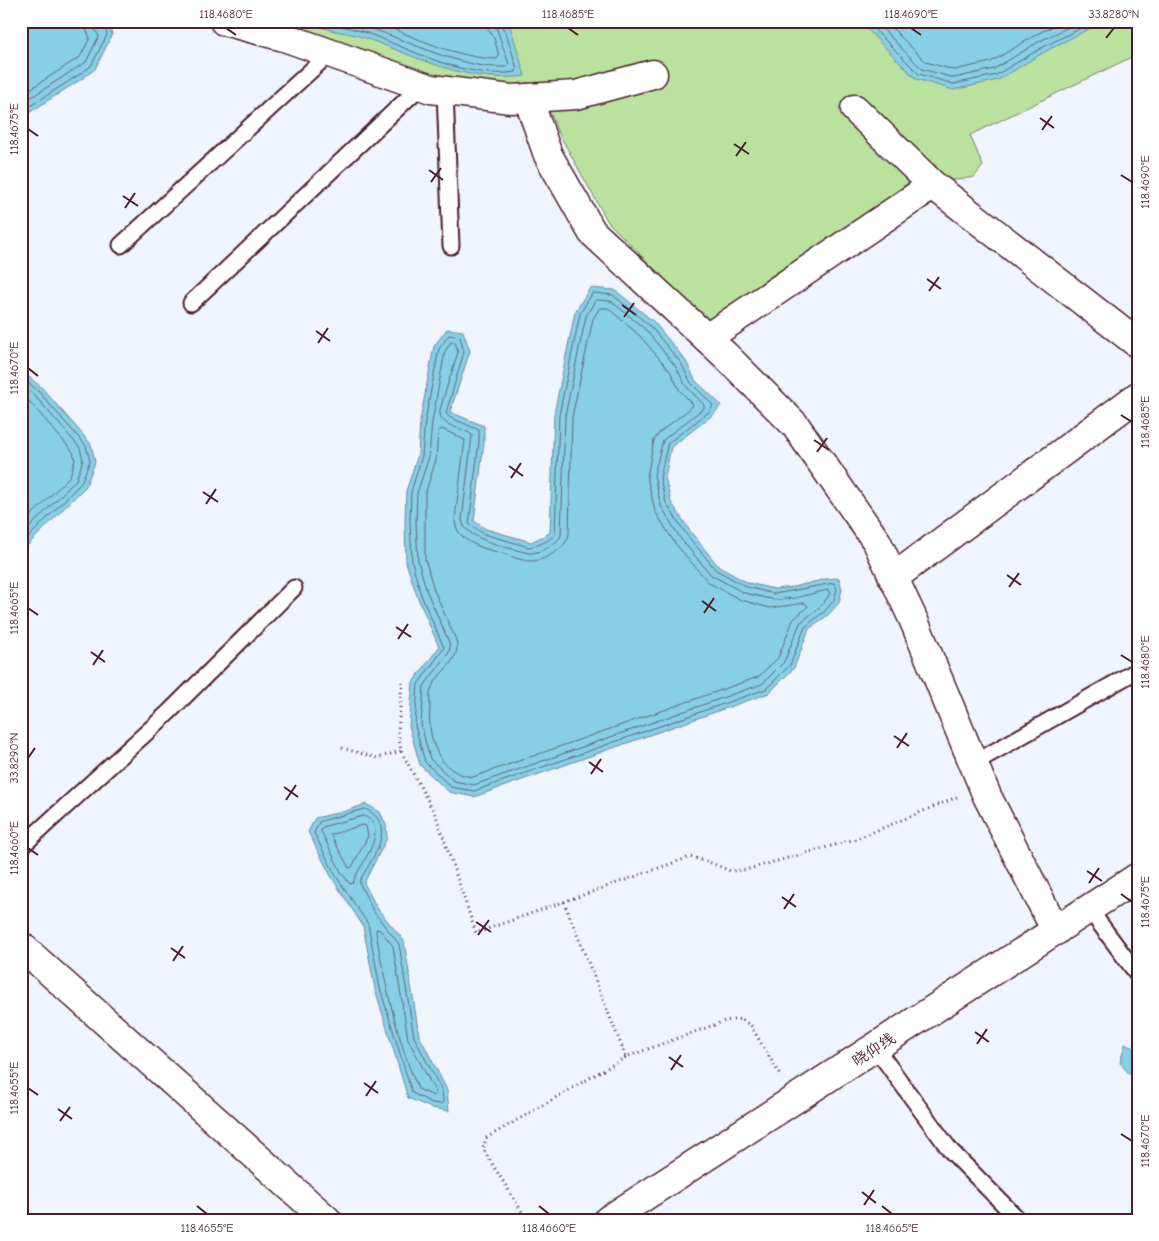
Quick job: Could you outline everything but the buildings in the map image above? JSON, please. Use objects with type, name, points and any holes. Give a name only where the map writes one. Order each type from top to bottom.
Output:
[{"type":"street","points":[[224,21],[284,37],[433,88],[511,99],[576,95],[653,74]]},
{"type":"street","points":[[528,98],[548,155],[592,232],[707,338],[795,426],[877,542],[914,621],[978,774],[1056,931]]},
{"type":"street","points":[[855,109],[933,185],[1138,344]]},
{"type":"street","points":[[707,338],[933,185]]},
{"type":"street","points":[[893,578],[1138,396]]},
{"type":"street","name":"晓仰线","points":[[608,1220],[1138,877]]},
{"type":"street","points":[[21,946],[327,1220]]},
{"type":"lane","points":[[121,245],[330,53]]},
{"type":"lane","points":[[433,88],[451,246]]},
{"type":"lane","points":[[191,303],[433,88]]},
{"type":"lane","points":[[21,847],[168,713],[294,588]]},
{"type":"lane","points":[[978,774],[1138,670]]},
{"type":"lane","points":[[1089,909],[1138,975]]},
{"type":"lane","points":[[875,1047],[950,1150],[1019,1220]]},
{"type":"path","points":[[402,682],[398,732],[401,751],[436,816],[476,933],[690,857],[730,870],[746,870],[856,839],[978,774]]},
{"type":"path","points":[[342,748],[377,758],[401,751]]},
{"type":"path","points":[[564,902],[626,1057]]},
{"type":"path","points":[[527,1220],[483,1148],[486,1138],[626,1057],[725,1020],[741,1020],[751,1026],[794,1100]]},
{"type":"green space","points":[[262,21],[1138,21],[1138,54],[970,135],[983,166],[974,177],[957,180],[942,179],[935,164],[709,324],[608,222],[557,130],[552,116],[529,89],[431,82]]},
{"type":"water","points":[[21,21],[96,21],[110,26],[112,35],[95,69],[21,118]]},
{"type":"water","points":[[311,21],[504,21],[511,29],[525,76],[482,76],[441,67],[362,37],[316,25]]},
{"type":"water","points":[[859,21],[1104,21],[1046,51],[998,80],[953,90],[916,79]]},
{"type":"water","points":[[590,288],[615,290],[654,322],[686,361],[695,380],[721,405],[714,414],[671,447],[665,477],[671,502],[690,531],[719,567],[748,583],[774,589],[839,578],[842,589],[839,603],[828,615],[809,629],[794,668],[769,693],[474,797],[449,792],[420,765],[409,726],[413,682],[439,647],[417,596],[406,562],[405,522],[406,491],[418,455],[420,421],[434,346],[447,329],[463,331],[470,351],[450,412],[484,426],[484,442],[474,521],[486,529],[531,542],[550,533],[554,414],[575,312]]},
{"type":"water","points":[[21,370],[42,388],[91,444],[95,462],[86,486],[21,552]]},
{"type":"water","points":[[366,804],[380,812],[386,825],[387,838],[364,883],[377,908],[404,941],[419,1035],[447,1090],[449,1111],[431,1108],[408,1098],[375,989],[363,926],[332,878],[308,832],[315,818]]},
{"type":"water","points":[[1125,1044],[1138,1050],[1138,1084],[1120,1063]]}]
